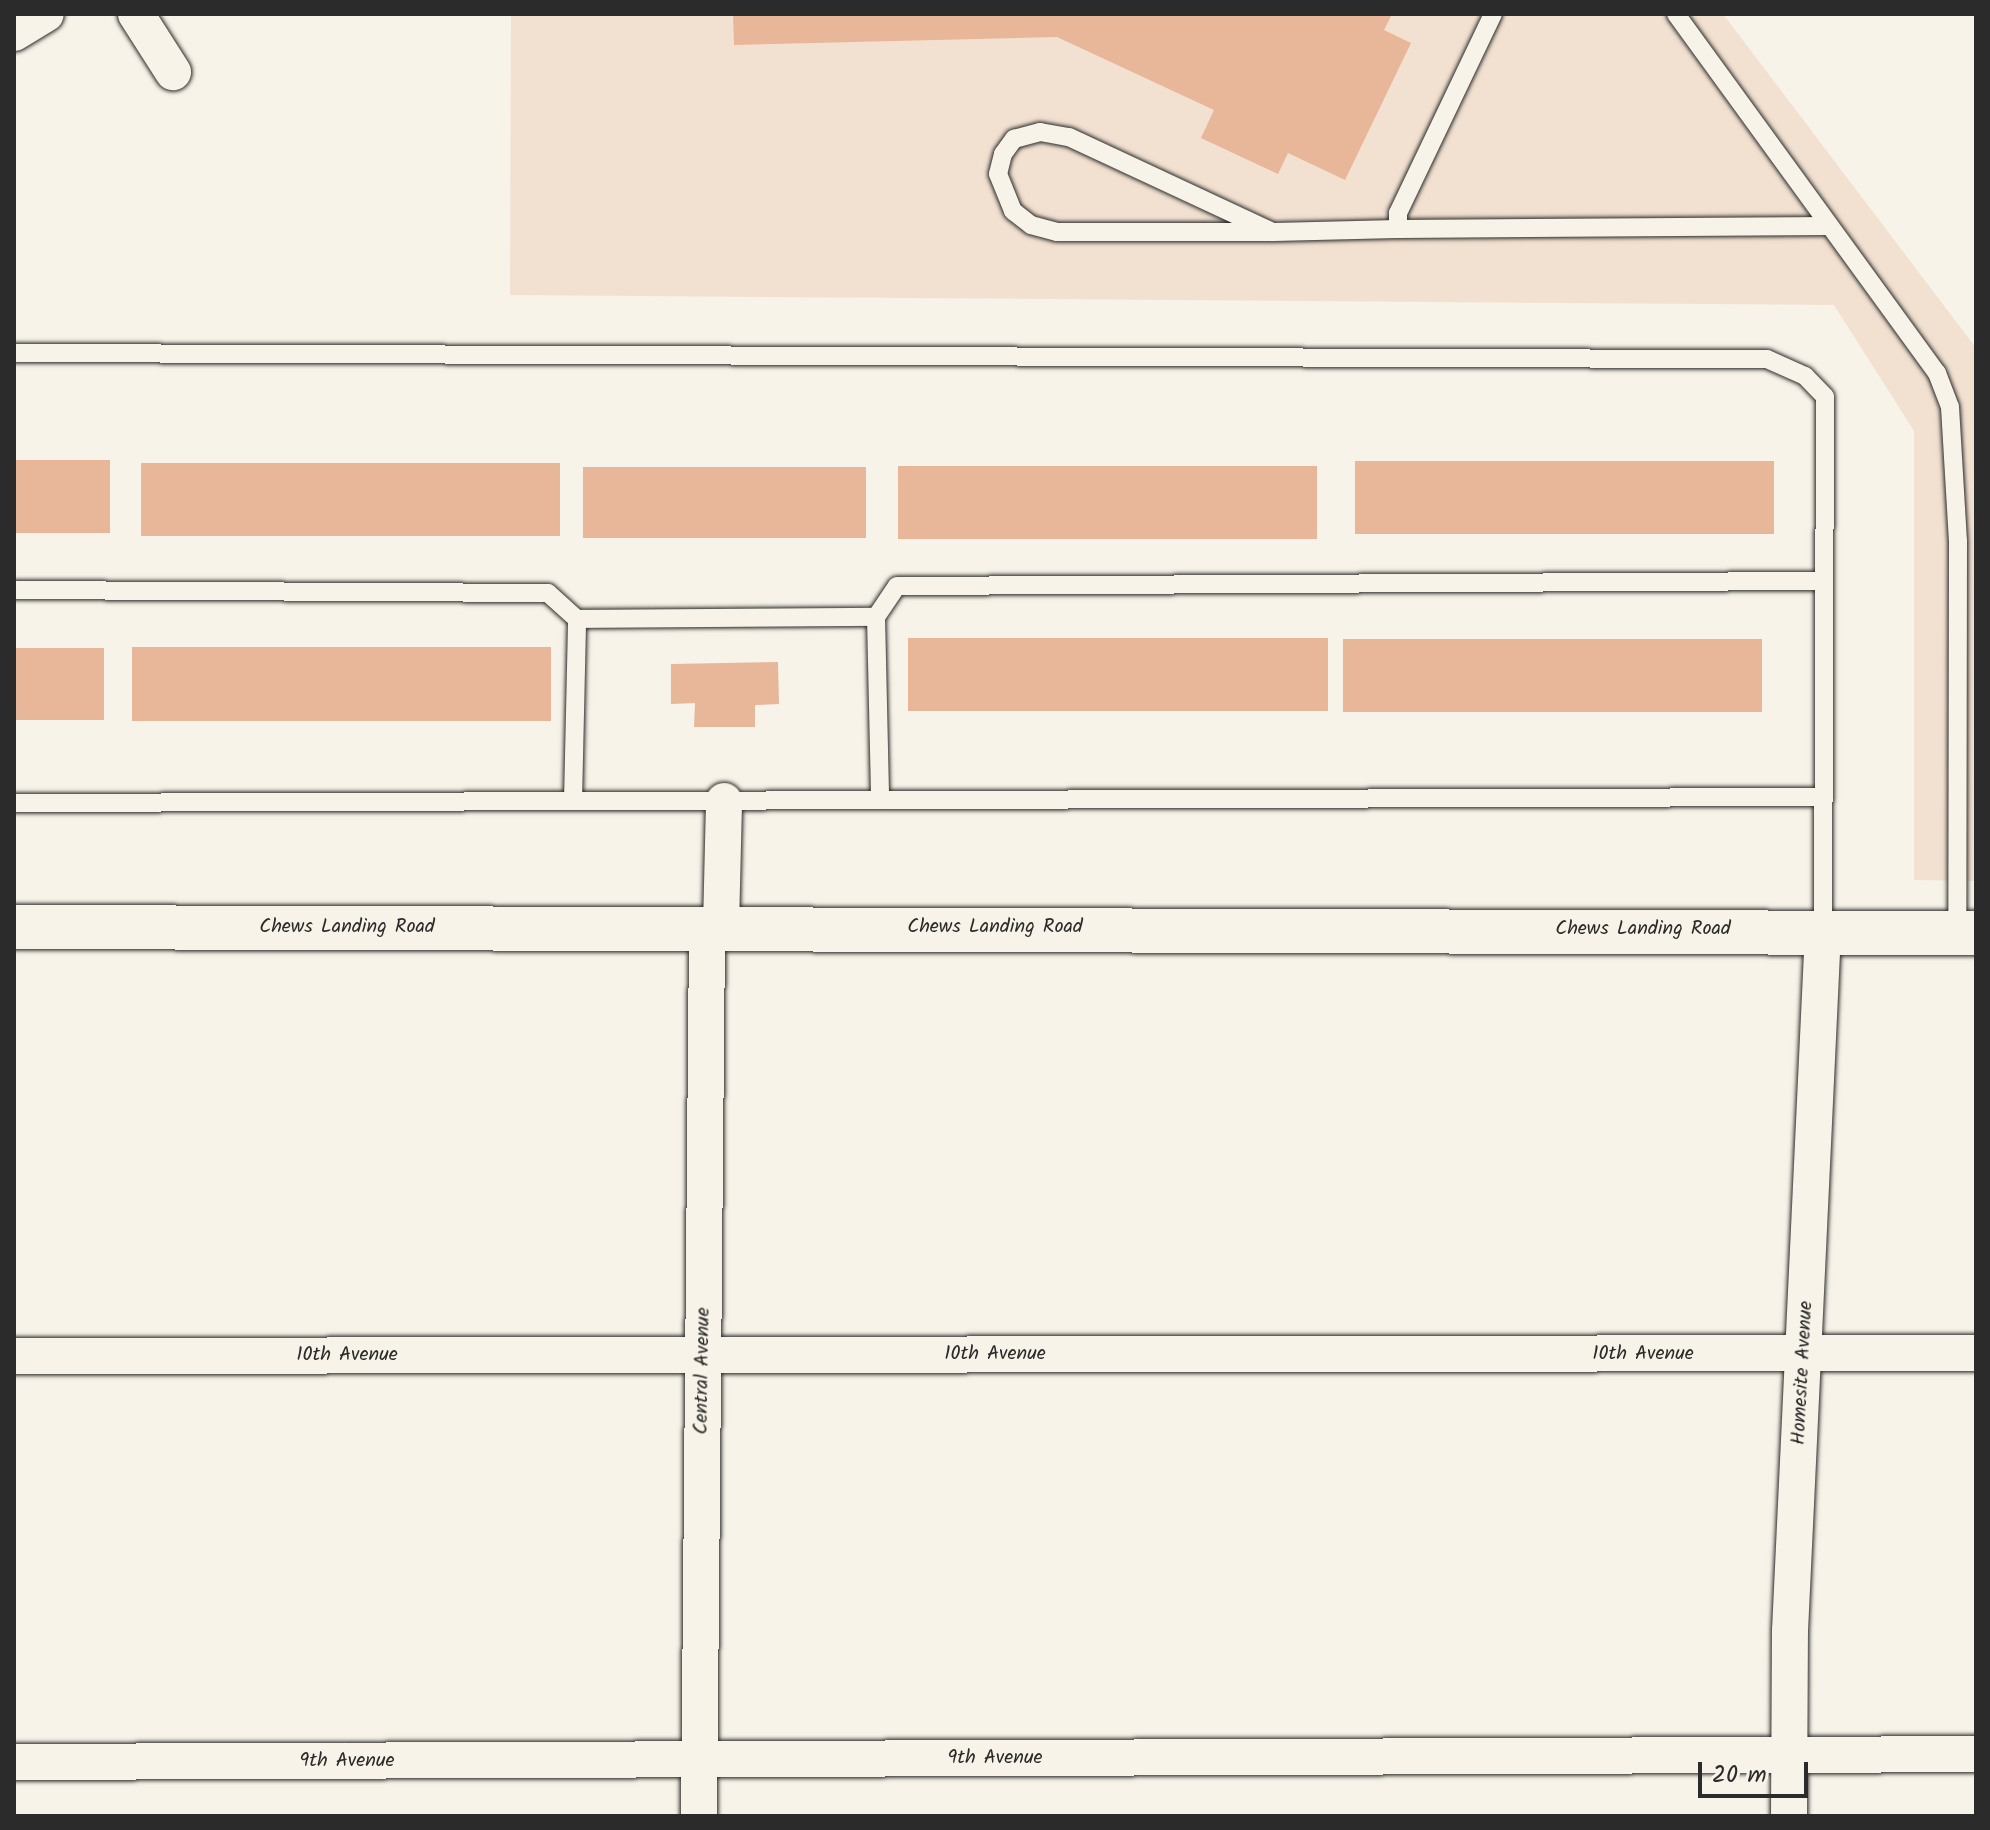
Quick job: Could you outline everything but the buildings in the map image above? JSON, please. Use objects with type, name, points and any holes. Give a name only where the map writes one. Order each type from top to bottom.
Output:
[{"type":"street","points":[[14,33],[46,14]]},
{"type":"street","points":[[136,14],[173,72]]},
{"type":"street","name":"Central Avenue","points":[[699,1816],[703,1355],[714,926],[724,801]]},
{"type":"street","name":"Chews Landing Road","points":[[14,927],[714,926],[1966,933]]},
{"type":"street","name":"Homesite Avenue","points":[[1789,1816],[1823,930]]},
{"type":"street","name":"10th Avenue","points":[[14,1356],[1976,1353]]},
{"type":"street","name":"9th Avenue","points":[[14,1762],[1976,1754]]},
{"type":"lane","points":[[1398,229],[1398,213],[1493,14]]},
{"type":"lane","points":[[1676,14],[1937,373],[1953,422],[1966,933]]},
{"type":"lane","points":[[1273,232],[1069,137],[1040,132],[1014,139],[1003,154],[998,174],[1013,211],[1031,225],[1057,232],[1273,232],[1829,226]]},
{"type":"lane","points":[[14,353],[1767,359],[1805,376],[1825,397],[1823,930]]},
{"type":"lane","points":[[880,800],[876,617],[897,586],[1823,581]]},
{"type":"lane","points":[[14,590],[548,593],[577,619],[876,617]]},
{"type":"lane","points":[[573,801],[577,619]]},
{"type":"lane","points":[[14,803],[1823,797]]},
{"type":"shaded area","points":[[511,14],[1723,14],[1976,348],[1976,881],[1914,880],[1914,431],[1834,305],[510,295]]}]
